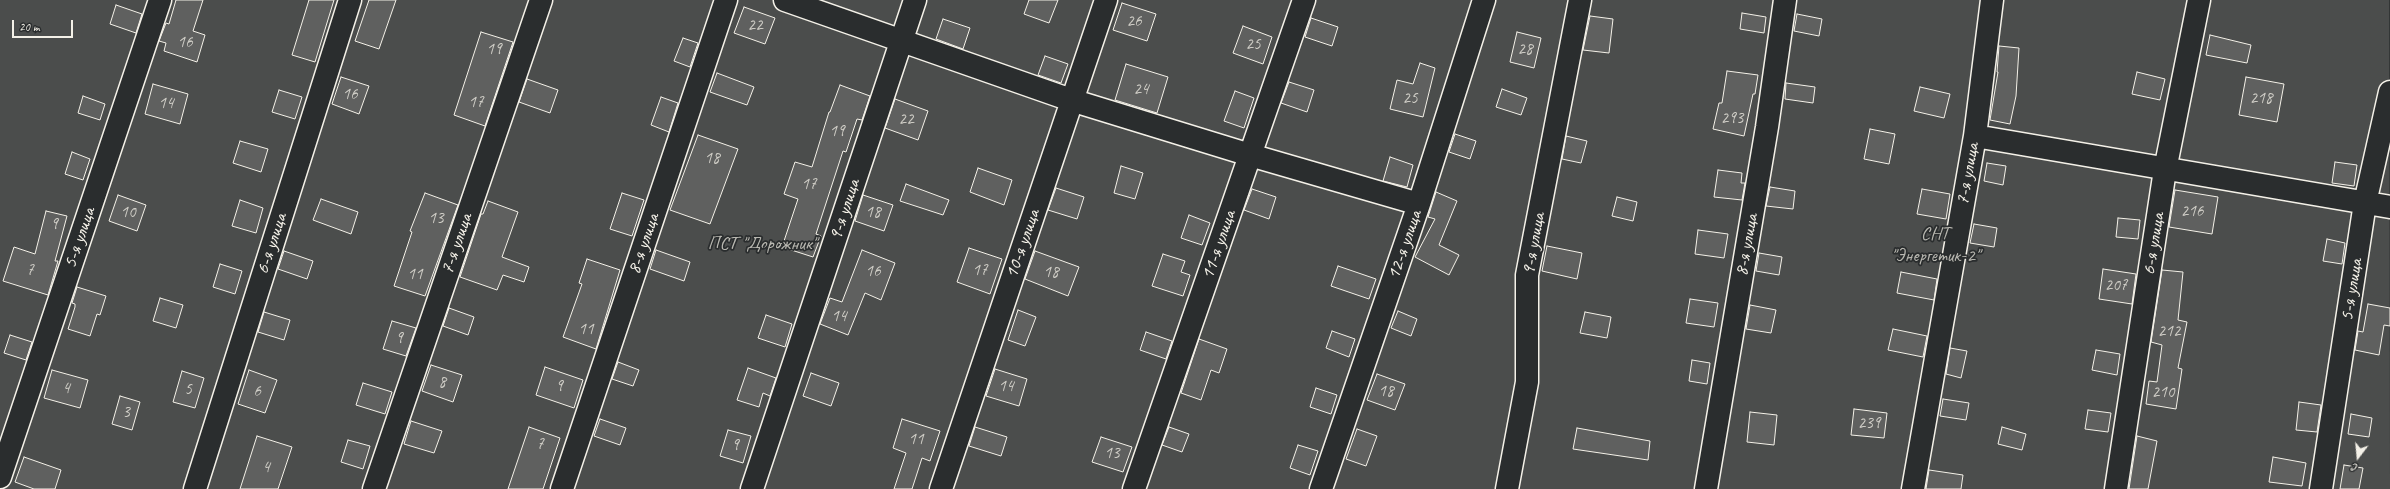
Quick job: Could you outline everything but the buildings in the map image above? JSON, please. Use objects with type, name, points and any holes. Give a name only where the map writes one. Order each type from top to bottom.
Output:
[{"type":"street","name":"5-я улица","points":[[0,477],[160,0]]},
{"type":"street","name":"6-я улица","points":[[194,489],[350,0]]},
{"type":"street","name":"7-я улица","points":[[374,489],[541,0]]},
{"type":"street","name":"8-я улица","points":[[562,489],[726,0]]},
{"type":"street","points":[[785,0],[902,39],[1071,100],[1250,155],[1419,204]]},
{"type":"street","name":"9-я улица","points":[[752,489],[915,0]]},
{"type":"street","name":"10-я улица","points":[[941,489],[1106,0]]},
{"type":"street","name":"11-я улица","points":[[1134,489],[1304,0]]},
{"type":"street","name":"12-я улица","points":[[1322,489],[1419,204],[1484,0]]},
{"type":"street","name":"9-я улица","points":[[1507,489],[1527,382],[1527,275],[1580,0]]},
{"type":"street","name":"8-я улица","points":[[1706,489],[1767,127],[1785,0]]},
{"type":"street","name":"7-я улица","points":[[1913,489],[1975,136],[1992,0]]},
{"type":"street","name":"6-я улица","points":[[2116,489],[2165,170],[2199,0]]},
{"type":"street","name":"5-я улица","points":[[2321,489],[2365,203],[2390,92]]},
{"type":"street","points":[[1975,136],[2165,170],[2390,207]]},
{"type":"green space","name":"ПСТ \"Дорожник\"","points":[[0,0],[2389,0],[2390,489],[0,489]]},
{"type":"park label","name":"СHТ \"Энергетик-2\"","points":[[1935,245]]}]
